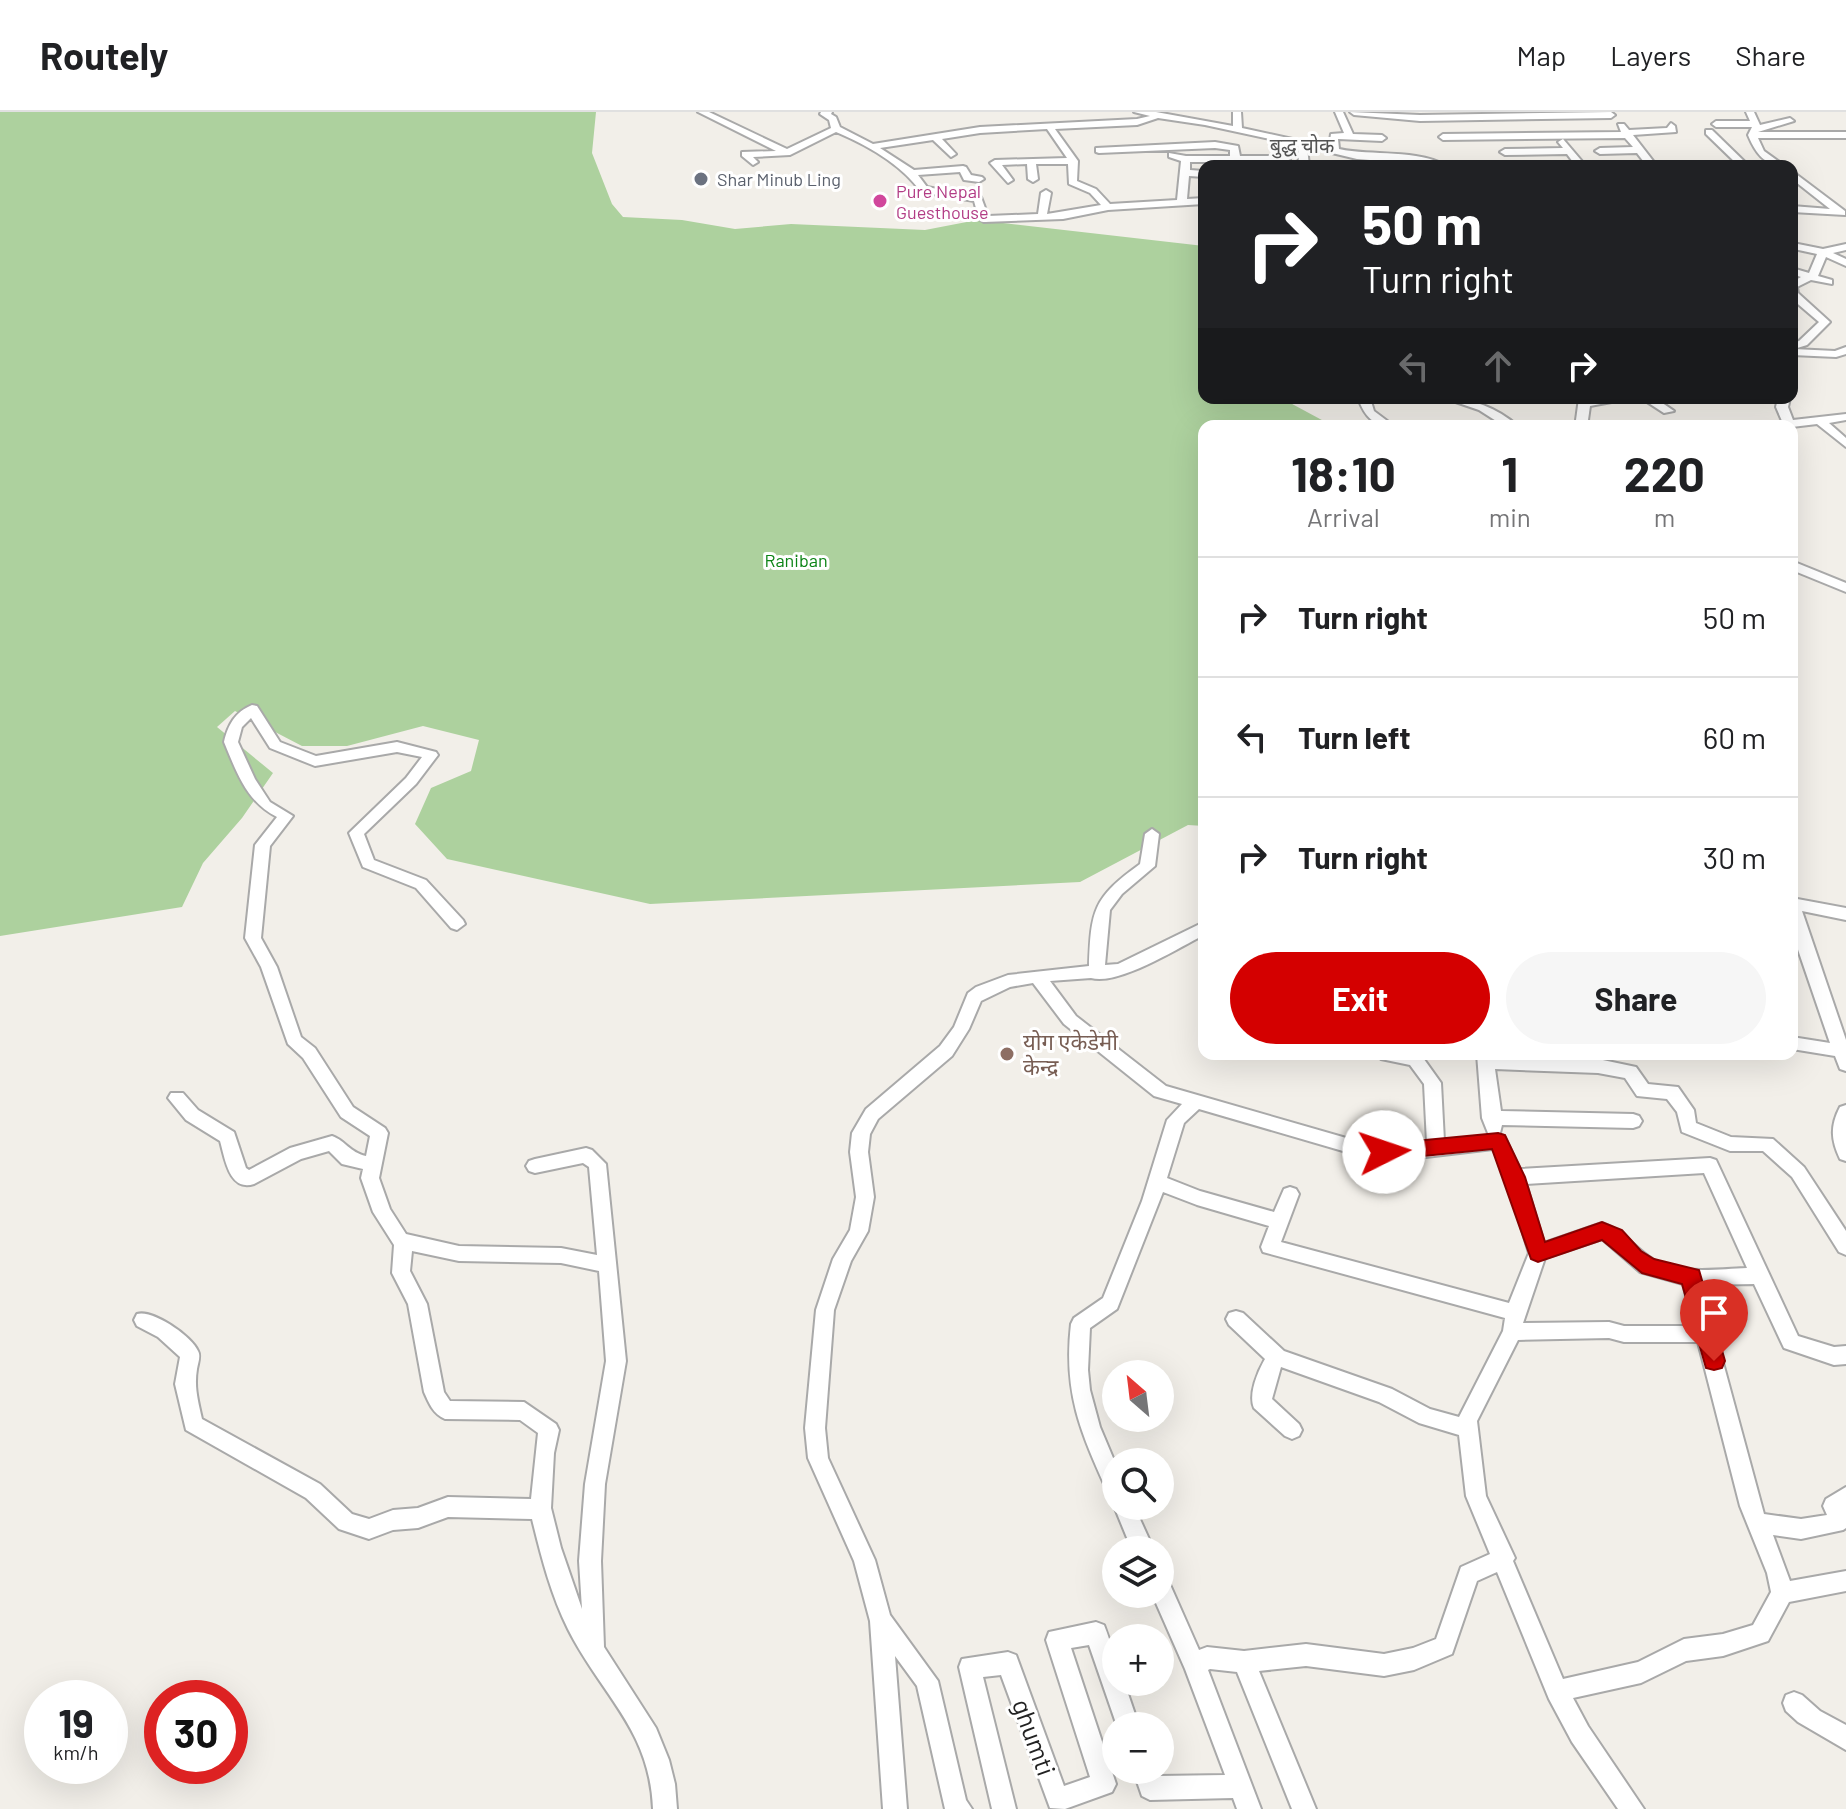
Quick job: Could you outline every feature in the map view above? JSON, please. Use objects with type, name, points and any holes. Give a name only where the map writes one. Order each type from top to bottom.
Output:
[{"type":"street","points":[[702,112],[787,153]]},
{"type":"street","points":[[828,112],[824,114],[833,119],[836,129],[872,147],[912,173],[924,190],[978,199],[984,219],[1198,201]]},
{"type":"street","points":[[1138,112],[1156,118]]},
{"type":"street","points":[[1234,129],[1237,112]]},
{"type":"street","points":[[1339,112],[1350,136]]},
{"type":"street","points":[[1354,112],[1420,118],[1610,114],[1647,160]]},
{"type":"street","points":[[1750,112],[1760,152],[1771,160]]},
{"type":"street","points":[[872,147],[935,137],[1049,126],[1122,127],[1156,118],[1204,117],[1234,129],[1302,145],[1374,159],[1424,160]]},
{"type":"street","points":[[1550,117],[1576,160]]},
{"type":"street","points":[[1754,129],[1790,121]]},
{"type":"street","points":[[1049,126],[1073,161],[1072,182],[1093,191],[1108,207]]},
{"type":"street","points":[[1443,137],[1627,134],[1673,130],[1671,126]]},
{"type":"street","points":[[1739,160],[1712,128],[1846,135]]},
{"type":"street","points":[[753,162],[745,154],[787,153],[836,129]]},
{"type":"street","points":[[1215,145],[1215,135],[1234,129]]},
{"type":"street","points":[[1334,151],[1334,136],[1382,138]]},
{"type":"street","points":[[935,137],[951,154]]},
{"type":"street","points":[[1099,150],[1172,150],[1215,145],[1235,148],[1235,160]]},
{"type":"street","points":[[1302,145],[1303,160]]},
{"type":"street","points":[[1172,150],[1172,157],[1186,159],[1285,159]]},
{"type":"street","points":[[1600,151],[1638,150]]},
{"type":"street","points":[[1505,152],[1569,151]]},
{"type":"street","points":[[1536,152],[1545,160]]},
{"type":"street","points":[[1182,202],[1186,159]]},
{"type":"street","points":[[1031,161],[1033,179]]},
{"type":"street","points":[[1008,180],[995,163],[1073,161]]},
{"type":"street","points":[[912,173],[963,169],[967,178],[979,179]]},
{"type":"street","points":[[1184,173],[1198,174]]},
{"type":"street","points":[[1798,178],[1844,213]]},
{"type":"street","points":[[1042,216],[1046,193]]},
{"type":"street","points":[[1798,209],[1844,213]]},
{"type":"street","points":[[1798,247],[1823,252],[1846,263]]},
{"type":"street","points":[[1798,283],[1809,277],[1823,252],[1846,247]]},
{"type":"street","points":[[1798,273],[1828,282]]},
{"type":"street","points":[[1798,298],[1825,322],[1798,344]]},
{"type":"street","points":[[1798,352],[1821,354],[1846,350]]},
{"type":"street","points":[[1470,404],[1502,420]]},
{"type":"street","points":[[1657,404],[1668,411]]},
{"type":"street","points":[[1798,422],[1846,417]]},
{"type":"street","points":[[1820,421],[1846,444]]},
{"type":"street","points":[[1798,568],[1846,588]]},
{"type":"street","points":[[457,924],[421,884],[368,863],[356,833],[411,781],[431,755],[397,747],[315,761],[275,745],[252,709],[235,725],[231,742],[248,780],[265,805],[286,816],[263,845],[253,938],[269,967],[294,1040],[309,1053],[347,1112],[379,1133],[370,1178],[382,1212],[402,1240],[443,1253],[473,1258],[551,1255],[608,1264]]},
{"type":"street","points":[[1097,974],[1103,902],[1112,891],[1147,866],[1152,834]]},
{"type":"street","points":[[1798,905],[1846,914]]},
{"type":"street","points":[[1798,927],[1845,1057]]},
{"type":"street","points":[[895,1809],[881,1621],[864,1560],[818,1458],[815,1428],[825,1310],[842,1259],[859,1231],[865,1197],[859,1152],[861,1133],[872,1114],[946,1051],[961,1029],[974,997],[991,986],[1037,976],[1097,974],[1139,964],[1198,931]]},
{"type":"street","points":[[1037,976],[1070,1020],[1160,1091],[1367,1151],[1401,1153],[1498,1141]]},
{"type":"street","points":[[1798,1045],[1845,1057]]},
{"type":"street","points":[[1415,1060],[1432,1083],[1436,1147]]},
{"type":"street","points":[[1486,1060],[1491,1118],[1515,1177],[1538,1253],[1514,1322],[1467,1428],[1476,1496],[1557,1691],[1580,1734],[1632,1809]]},
{"type":"street","points":[[1514,1060],[1598,1066],[1630,1072],[1643,1091],[1672,1092],[1685,1110],[1688,1127],[1730,1144],[1767,1144],[1798,1172],[1846,1247]]},
{"type":"street","points":[[177,1098],[192,1115],[228,1137],[238,1172],[248,1179],[296,1153],[332,1143],[348,1159],[371,1164]]},
{"type":"street","points":[[1102,1454],[1080,1401],[1075,1361],[1081,1324],[1110,1303],[1157,1182],[1176,1120],[1194,1103]]},
{"type":"street","points":[[1846,1112],[1840,1124],[1846,1154]]},
{"type":"street","points":[[1491,1118],[1633,1121]]},
{"type":"street","points":[[535,1166],[586,1155],[597,1164],[616,1361],[595,1484],[590,1561],[594,1648]]},
{"type":"street","points":[[1515,1177],[1710,1165],[1791,1342],[1834,1356],[1846,1355]]},
{"type":"street","points":[[1157,1182],[1197,1198],[1280,1221]]},
{"type":"street","points":[[1290,1194],[1270,1247],[1514,1322],[1708,1334]]},
{"type":"street","points":[[1538,1253],[1602,1231],[1615,1236],[1634,1258],[1649,1267],[1691,1277],[1760,1276]]},
{"type":"street","points":[[402,1240],[401,1273],[413,1289],[422,1312],[422,1342],[430,1359],[433,1397],[445,1410],[524,1411],[549,1430],[542,1452],[540,1509],[577,1623],[641,1726],[660,1768],[666,1794],[665,1809]]},
{"type":"street","points":[[1557,1691],[1641,1672],[1684,1650],[1723,1645],[1760,1633],[1782,1593],[1778,1573],[1757,1523],[1730,1439],[1708,1334],[1691,1277]]},
{"type":"street","points":[[1236,1319],[1258,1335],[1277,1357],[1385,1395],[1426,1417],[1467,1428]]},
{"type":"street","points":[[144,1320],[165,1331],[190,1354],[185,1384],[193,1424],[313,1491],[346,1522],[369,1529],[393,1520],[418,1518],[448,1507],[540,1509]]},
{"type":"street","points":[[1277,1357],[1261,1402],[1292,1430]]},
{"type":"street","points":[[1757,1523],[1801,1529],[1836,1523],[1841,1519],[1833,1506],[1846,1497]]},
{"type":"street","points":[[1195,1666],[1207,1658],[1244,1662],[1306,1655],[1384,1665],[1414,1659],[1444,1646],[1469,1574],[1504,1558]]},
{"type":"street","points":[[1782,1593],[1846,1581]]},
{"type":"street","points":[[1169,1608],[1195,1666],[1249,1809]]},
{"type":"street","points":[[881,1621],[927,1681],[959,1809]]},
{"type":"street","name":"ghumti","points":[[1102,1778],[1057,1640],[1096,1633],[1123,1712]]},
{"type":"street","points":[[1244,1662],[1304,1809]]},
{"type":"street","name":"ghumti","points":[[1004,1809],[970,1667],[1008,1663],[1058,1800],[1104,1784]]},
{"type":"street","points":[[1794,1703],[1805,1718],[1832,1728],[1846,1739]]},
{"type":"street","points":[[1149,1784],[1150,1788],[1238,1786]]},
{"type":"green space","name":"Raniban","points":[[0,112],[596,112],[592,153],[612,204],[623,217],[682,220],[735,229],[791,224],[925,230],[977,220],[1198,245],[1198,404],[1292,404],[1322,420],[1198,420],[1198,826],[1188,825],[1080,882],[650,904],[447,859],[415,824],[431,788],[471,771],[479,740],[423,726],[347,746],[302,746],[235,711],[217,727],[273,773],[242,818],[203,863],[182,907],[0,936]]},
{"type":"place","name":"Shar Minub Ling","points":[[701,179]]},
{"type":"place","name":"Pure Nepal Guesthouse","points":[[880,201]]},
{"type":"place","name":"योग एकेडेमी केन्द्र","points":[[1007,1054]]},
{"type":"district","name":"बुद्ध चोक","points":[[1302,145]]},
{"type":"route","points":[[1384,1152],[1401,1153],[1498,1141],[1515,1177],[1538,1253],[1602,1231],[1615,1236],[1634,1258],[1649,1267],[1691,1277],[1714,1361]]}]
